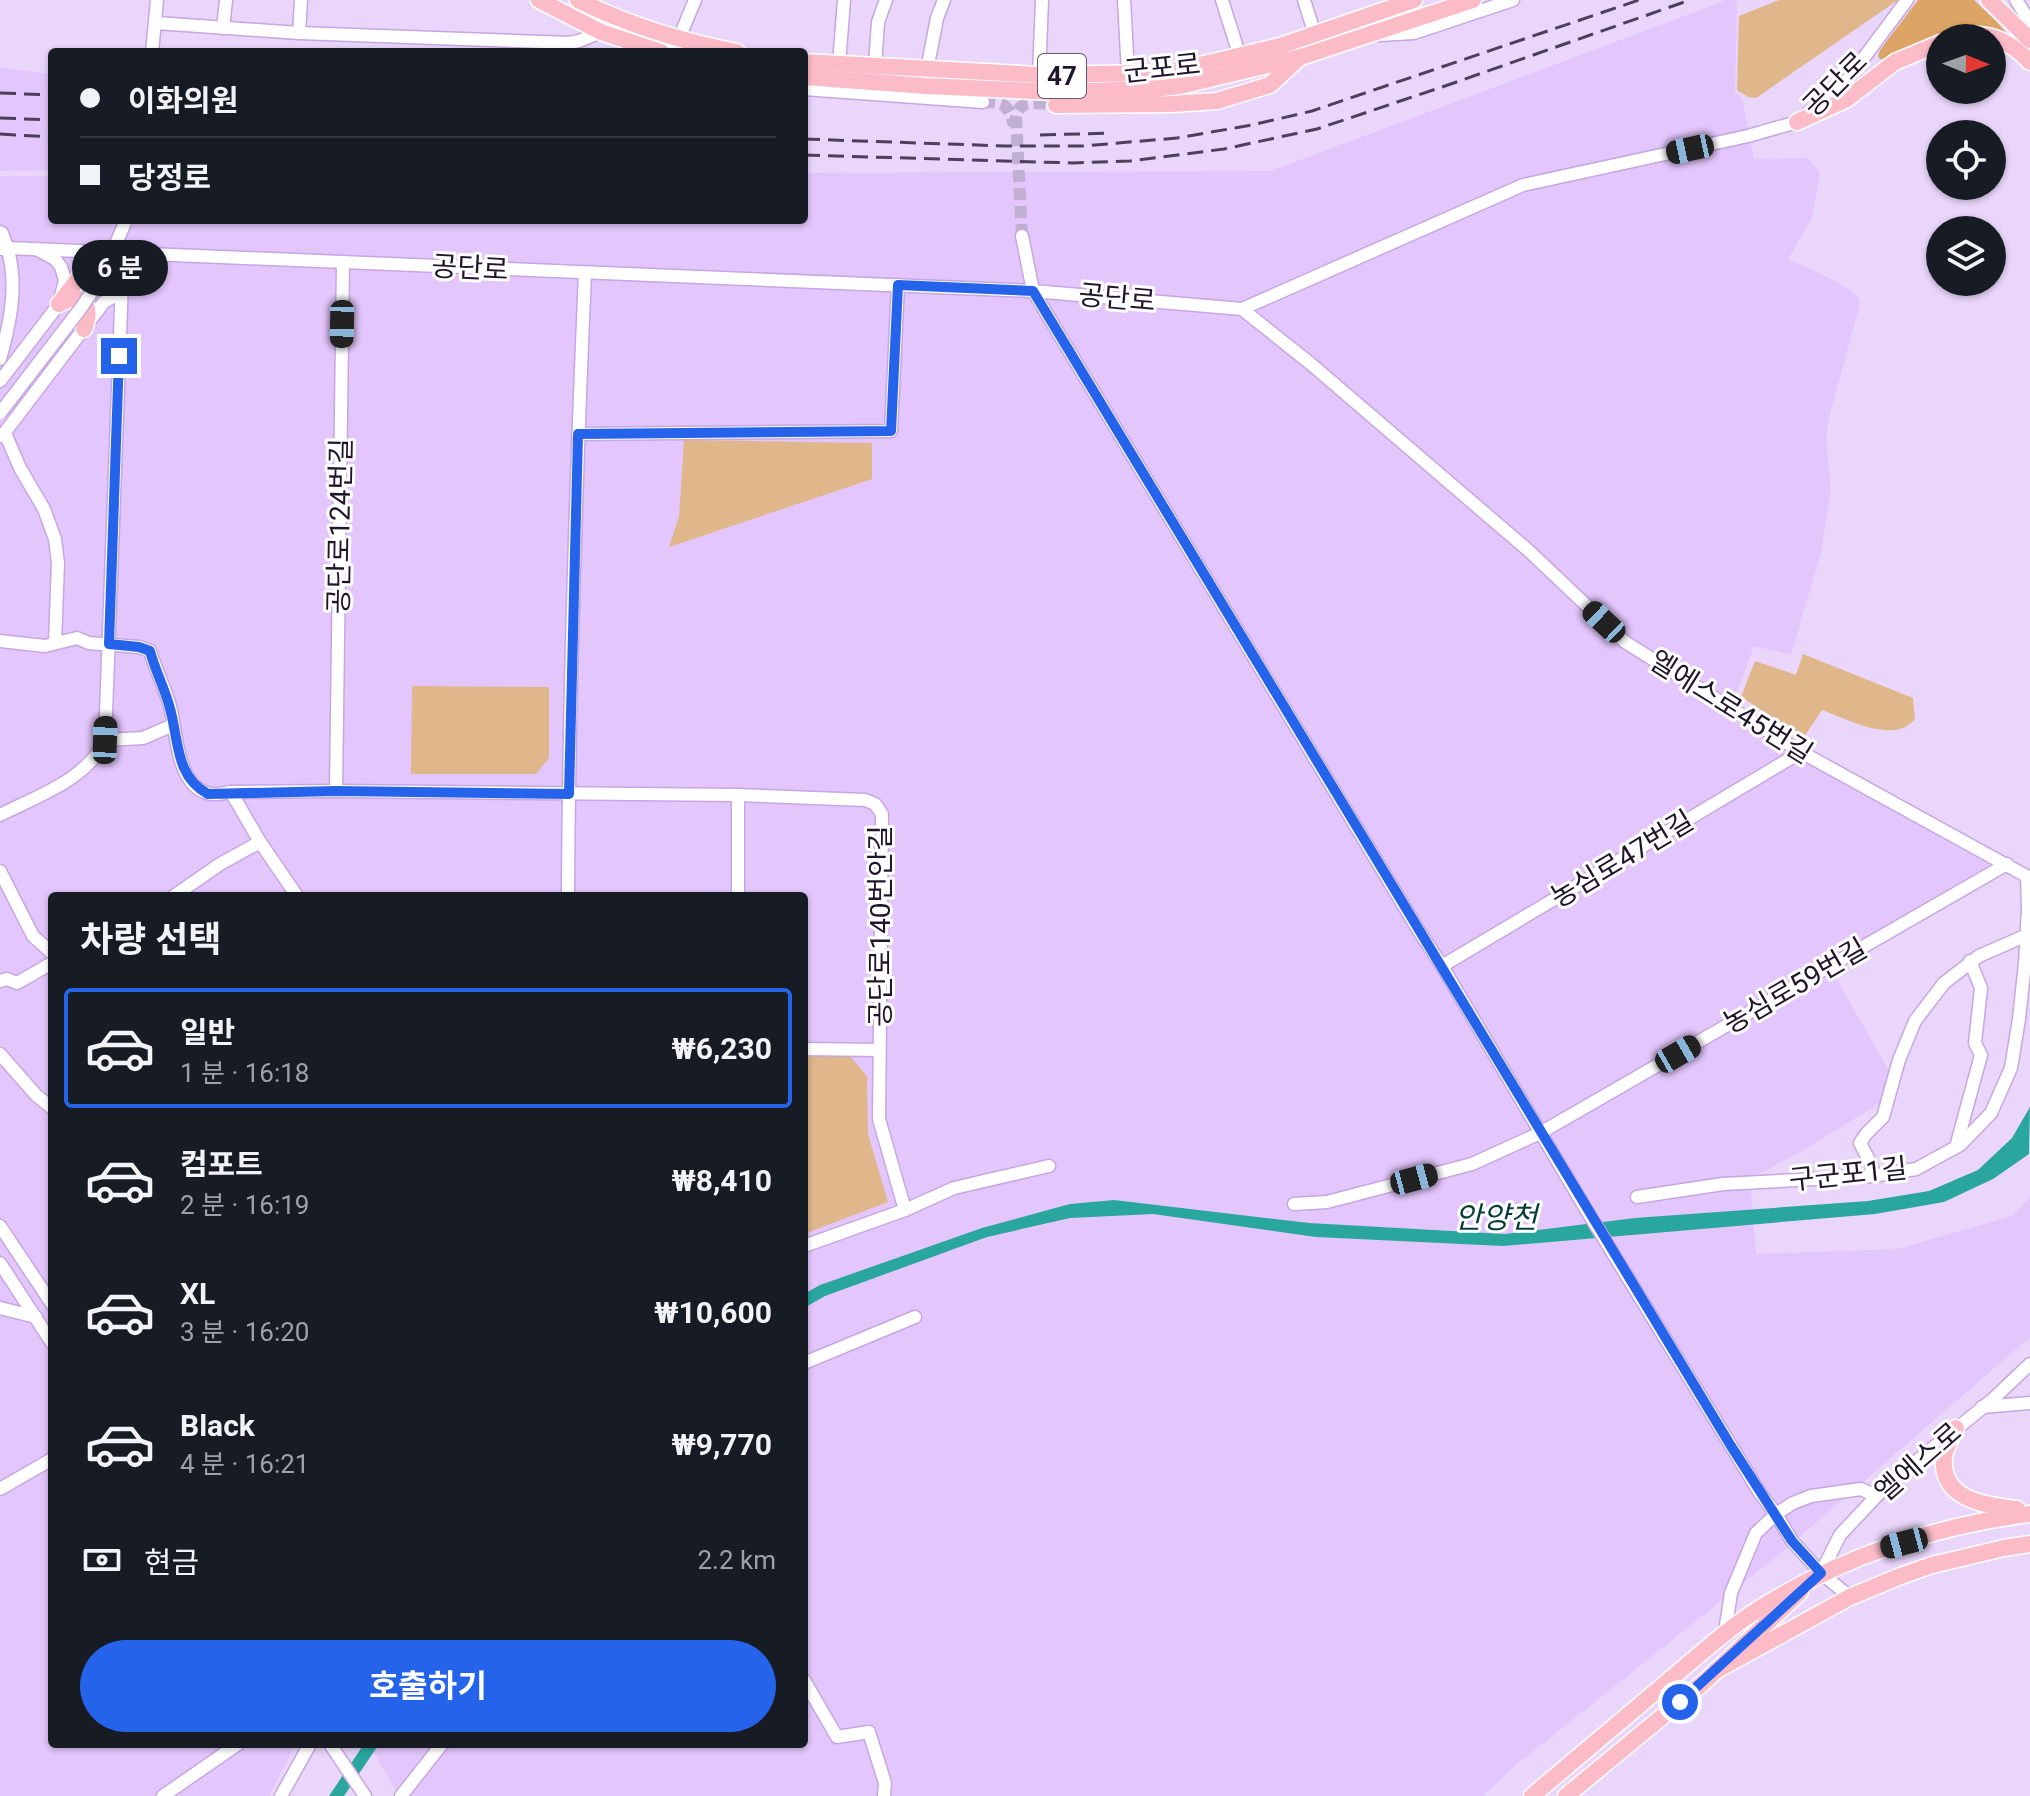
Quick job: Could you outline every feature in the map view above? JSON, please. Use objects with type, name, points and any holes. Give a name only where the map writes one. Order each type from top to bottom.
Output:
[{"type":"main road","points":[[539,0],[601,32],[651,48]]},
{"type":"main road","points":[[578,0],[622,21],[678,40],[717,48]]},
{"type":"main road","name":"군포로","points":[[808,62],[1039,75],[1179,70],[1240,57],[1315,35],[1414,0]]},
{"type":"main road","name":"군포로","points":[[808,77],[1038,91],[1180,86],[1301,57],[1473,0]]},
{"type":"main road","points":[[1989,0],[2030,40]]},
{"type":"main road","points":[[2006,42],[2030,62]]},
{"type":"main road","points":[[1797,122],[1847,99],[1895,62],[1926,49]]},
{"type":"main road","points":[[1056,105],[1157,105],[1217,101],[1270,85],[1301,57]]},
{"type":"main road","points":[[59,304],[97,251]]},
{"type":"main road","points":[[59,304],[68,299],[82,301],[89,310],[84,329]]},
{"type":"main road","points":[[1956,1428],[1944,1455],[1952,1488],[1964,1497],[2030,1513]]},
{"type":"main road","points":[[1532,1796],[1725,1632],[1761,1607],[1821,1573],[1887,1548],[1960,1526],[2030,1513]]},
{"type":"main road","points":[[1717,1670],[1850,1597],[1932,1565],[2030,1544]]},
{"type":"main road","points":[[1566,1796],[1717,1670],[1821,1573]]},
{"type":"street","points":[[152,48],[157,0]]},
{"type":"street","points":[[223,28],[226,0]]},
{"type":"street","points":[[299,33],[301,0]]},
{"type":"street","points":[[674,48],[695,0]]},
{"type":"street","points":[[839,64],[844,0]]},
{"type":"street","points":[[875,66],[878,22],[886,0]]},
{"type":"street","points":[[927,70],[937,18],[944,0]]},
{"type":"street","points":[[1039,75],[1042,0]]},
{"type":"street","points":[[1124,0],[1128,74]]},
{"type":"street","points":[[1222,0],[1240,57]]},
{"type":"street","points":[[1304,0],[1315,35]]},
{"type":"street","name":"군포로","points":[[1368,35],[1414,33],[1513,0]]},
{"type":"street","name":"공단로","points":[[4,248],[1033,291],[1242,309],[1523,185],[1748,136],[1797,122],[1845,83],[1907,0]]},
{"type":"street","points":[[2016,0],[2030,22]]},
{"type":"street","points":[[156,23],[299,33],[569,43],[601,32]]},
{"type":"street","points":[[808,89],[983,102]]},
{"type":"street","points":[[0,413],[103,275],[124,224]]},
{"type":"street","points":[[0,232],[13,273],[9,330],[0,359]]},
{"type":"street","points":[[1022,236],[1033,291],[1540,1133],[1792,1541],[1821,1573],[1850,1597]]},
{"type":"street","points":[[0,381],[59,304],[65,280],[61,267],[55,259],[37,249]]},
{"type":"street","points":[[0,815],[72,778],[99,754],[105,740],[123,253]]},
{"type":"street","name":"공단로124번길","points":[[336,791],[343,262]]},
{"type":"street","points":[[568,892],[578,434],[585,273]]},
{"type":"street","points":[[578,434],[891,431],[898,285]]},
{"type":"street","points":[[55,643],[58,563],[55,539],[44,509],[2,436],[104,302],[122,292]]},
{"type":"street","name":"엘에스로45번길","points":[[1242,309],[1311,364],[1529,551],[1625,642],[1801,752],[2028,877]]},
{"type":"street","points":[[0,641],[45,646],[77,638],[89,643],[139,647],[150,651],[162,681],[173,725],[143,738],[105,740]]},
{"type":"street","name":"공단로140번안길","points":[[173,725],[181,763],[197,789],[208,794],[336,791],[738,795],[865,800],[875,804],[882,814],[879,1119],[905,1210]]},
{"type":"street","name":"농심로47번길","points":[[1442,966],[1801,752]]},
{"type":"street","points":[[231,792],[294,892]]},
{"type":"street","points":[[738,795],[738,892]]},
{"type":"street","points":[[180,892],[220,864],[260,842]]},
{"type":"street","name":"농심로59번길","points":[[1294,1204],[1327,1202],[1472,1164],[1540,1133],[2007,864]]},
{"type":"street","points":[[0,871],[33,936],[48,949]]},
{"type":"street","name":"구군포1길","points":[[1637,1197],[1723,1184],[1873,1176],[1916,1169],[1960,1145],[1991,1113],[2011,1068],[2027,935],[2028,877]]},
{"type":"street","points":[[1873,1176],[1871,1164],[1860,1143],[1883,1117],[1899,1060],[1915,1021],[1944,983],[1970,961],[2027,935]]},
{"type":"street","points":[[1955,1147],[1981,1055],[1975,1043],[1981,988],[1970,961]]},
{"type":"street","points":[[0,981],[7,979],[17,983],[48,965]]},
{"type":"street","points":[[808,1049],[879,1050]]},
{"type":"street","points":[[0,1054],[48,1105]]},
{"type":"street","points":[[808,1245],[905,1210],[954,1188],[1049,1166]]},
{"type":"street","points":[[0,1226],[48,1298]]},
{"type":"street","points":[[0,1263],[48,1336]]},
{"type":"street","points":[[0,1308],[36,1317]]},
{"type":"street","points":[[808,1361],[915,1317]]},
{"type":"street","name":"엘에스로","points":[[1821,1573],[1840,1535],[1886,1486],[2030,1364]]},
{"type":"street","points":[[1982,1407],[2030,1403]]},
{"type":"street","points":[[0,1489],[48,1461]]},
{"type":"street","points":[[1725,1632],[1731,1593],[1756,1533],[1776,1514],[1811,1496],[1861,1489],[1876,1496]]},
{"type":"street","points":[[808,1687],[837,1737],[869,1732],[885,1783],[884,1796]]},
{"type":"street","points":[[163,1796],[232,1748]]},
{"type":"street","points":[[281,1796],[308,1748]]},
{"type":"street","points":[[333,1748],[365,1796]]},
{"type":"street","points":[[401,1796],[439,1748]]},
{"type":"shaded area","points":[[1727,0],[1737,3],[1735,92],[1742,98],[1754,159],[1808,158],[1820,173],[1812,218],[1788,259],[1838,282],[1857,296],[1860,304],[1829,418],[1826,438],[1831,491],[1821,552],[1791,655],[1754,646],[1728,717],[1988,864],[1987,870],[1828,964],[1889,1071],[1882,1102],[1750,1179],[1756,1254],[1898,1249],[2012,1216],[2030,1197],[2030,1337],[1781,1553],[1512,1768],[1483,1796],[399,1796],[371,1748],[808,1748],[808,892],[48,892],[48,1748],[294,1748],[269,1796],[0,1796],[0,176],[48,176],[48,224],[808,224],[808,173],[1271,171]]},
{"type":"shaded area","points":[[1779,0],[1898,0],[1756,98],[1748,97],[1737,90],[1739,16]]},
{"type":"shaded area","points":[[1918,0],[1974,0],[1999,24],[1926,24],[1926,43],[1887,60],[1880,59],[1880,50]]},
{"type":"shaded area","points":[[2006,32],[2017,45],[2006,43]]},
{"type":"shaded area","points":[[0,68],[48,74],[48,170],[0,171]]},
{"type":"shaded area","points":[[684,440],[872,443],[872,479],[669,547],[679,517]]},
{"type":"shaded area","points":[[1803,654],[1913,698],[1915,719],[1896,730],[1874,729],[1822,710],[1804,737],[1741,697],[1755,661],[1796,675]]},
{"type":"shaded area","points":[[412,686],[549,687],[549,758],[536,774],[411,774]]},
{"type":"shaded area","points":[[808,1056],[850,1056],[867,1076],[868,1134],[888,1202],[808,1232]]},
{"type":"shaded area","points":[[2030,1107],[2029,1154],[1993,1179],[1944,1202],[1875,1214],[1503,1246],[1316,1237],[1153,1214],[1070,1218],[987,1237],[825,1296],[808,1306],[808,1292],[820,1285],[982,1228],[1070,1204],[1114,1200],[1309,1223],[1505,1234],[1635,1218],[1868,1201],[1929,1191],[1978,1170],[2012,1138]]},
{"type":"shaded area","points":[[361,1748],[376,1748],[344,1796],[329,1796]]},
{"type":"tunnel","points":[[983,102],[1004,106],[1014,125]]},
{"type":"tunnel","points":[[1022,236],[1016,117],[1026,104],[1056,105]]},
{"type":"railway","points":[[808,139],[1083,146],[1177,138],[1312,111],[1639,0]]},
{"type":"railway","points":[[808,155],[1073,163],[1130,161],[1224,149],[1317,129],[1690,0]]},
{"type":"railway","points":[[0,93],[48,95]]},
{"type":"railway","points":[[0,118],[48,120]]},
{"type":"railway","points":[[1040,135],[1112,133]]},
{"type":"railway","points":[[0,134],[48,137]]},
{"type":"route","points":[[119,356],[109,644],[150,651],[171,709],[181,763],[197,789],[208,794],[336,791],[569,794],[578,434],[891,431],[898,285],[1033,291],[1731,1446],[1792,1541],[1821,1573],[1680,1702]]},
{"type":"water label","name":"안양천","points":[[1496,1217]]}]
